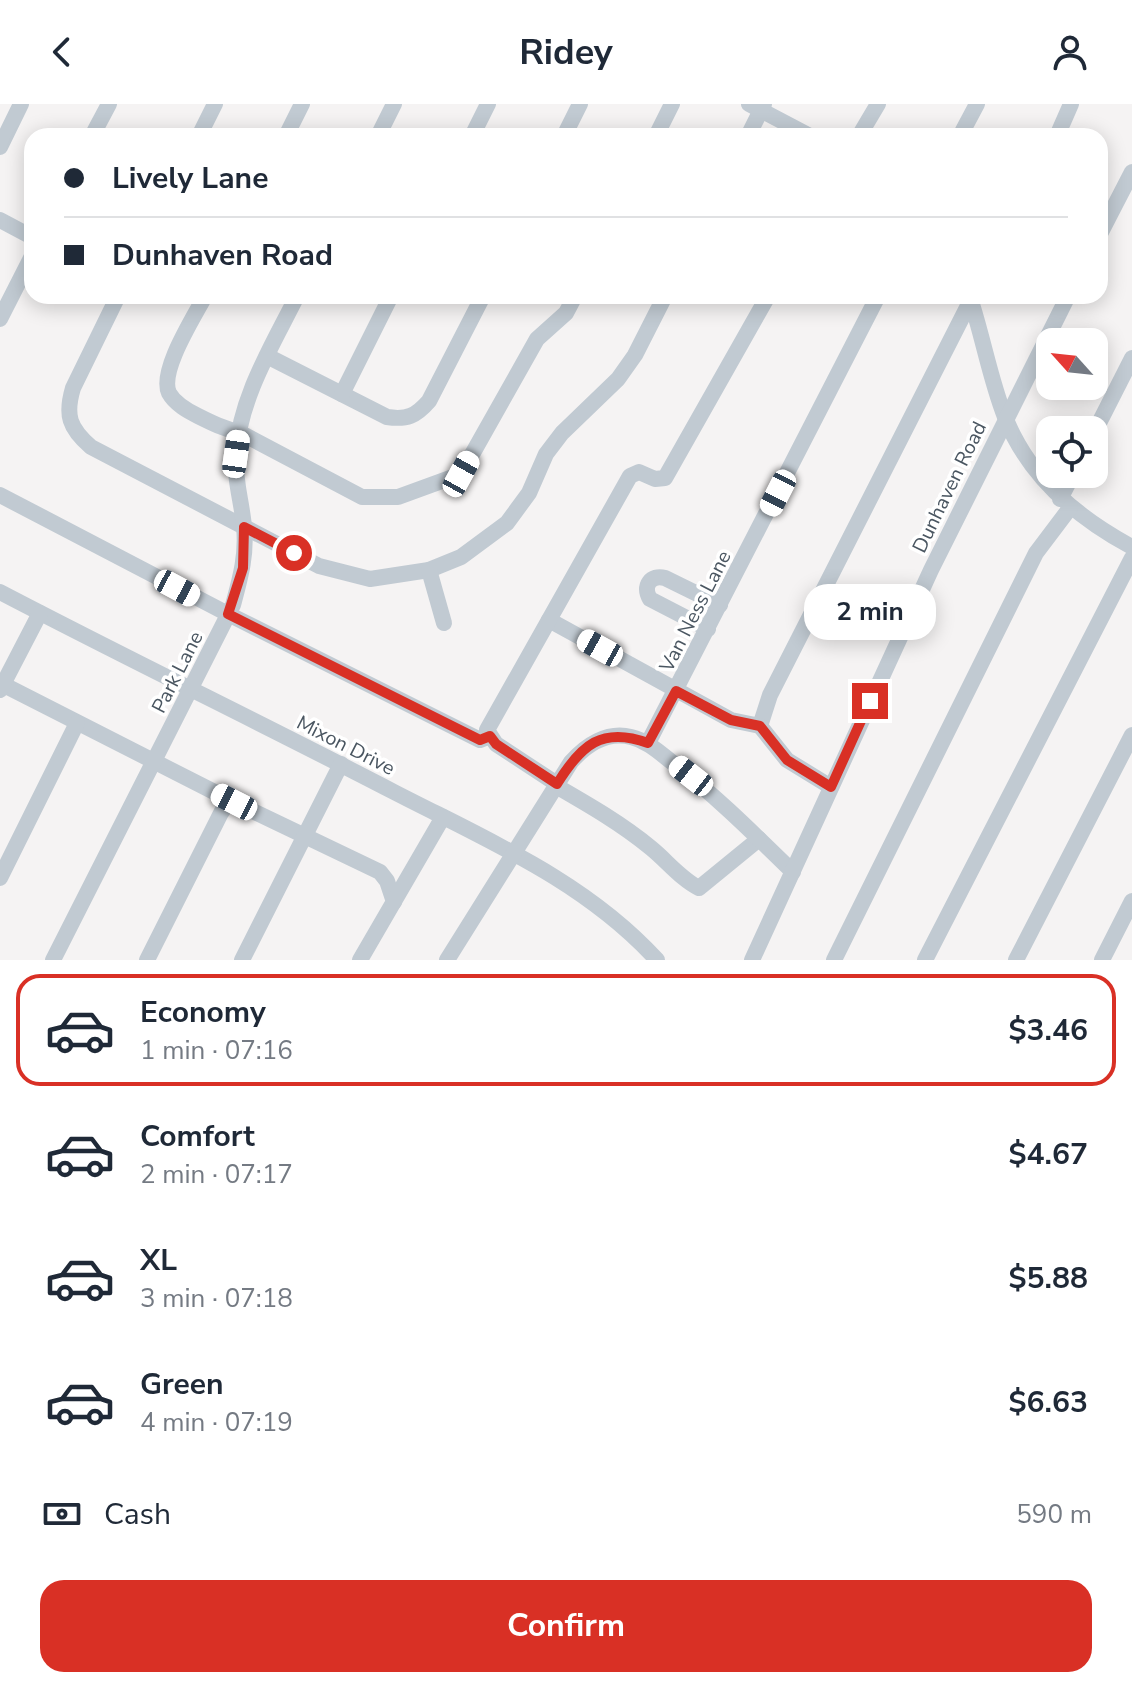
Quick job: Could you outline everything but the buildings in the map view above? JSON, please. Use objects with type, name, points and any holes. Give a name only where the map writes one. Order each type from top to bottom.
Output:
[{"type":"street","points":[[96,128],[109,104]]},
{"type":"street","points":[[203,128],[215,104]]},
{"type":"street","points":[[290,128],[302,104]]},
{"type":"street","points":[[382,128],[394,104]]},
{"type":"street","points":[[476,128],[488,104]]},
{"type":"street","points":[[568,128],[580,104]]},
{"type":"street","points":[[660,128],[672,104]]},
{"type":"street","points":[[864,128],[878,104]]},
{"type":"street","points":[[964,128],[977,104]]},
{"type":"street","points":[[1060,128],[1071,104]]},
{"type":"street","points":[[0,147],[19,105]]},
{"type":"street","points":[[751,128],[758,106],[796,128]]},
{"type":"street","points":[[1108,218],[1132,172]]},
{"type":"street","points":[[0,220],[24,233]]},
{"type":"street","points":[[0,319],[24,272]]},
{"type":"street","points":[[114,304],[73,388],[68,416],[74,429],[91,447],[319,566],[370,579],[429,570],[461,557],[507,523],[529,493],[546,454],[562,433],[618,379],[635,355],[661,304]]},
{"type":"street","points":[[201,304],[171,363],[167,376],[168,392],[189,411],[218,426],[239,432],[362,497],[398,497],[461,474],[537,339],[566,313],[571,304]]},
{"type":"street","name":"Park Lane","points":[[53,960],[228,614],[243,568],[244,527],[236,476],[239,432],[251,387],[293,304]]},
{"type":"street","points":[[342,394],[387,304]]},
{"type":"street","points":[[267,356],[387,417],[404,419],[418,413],[429,401],[479,304]]},
{"type":"street","points":[[759,839],[699,888],[614,821],[496,744],[487,730],[630,476],[639,472],[655,479],[665,478],[763,304]]},
{"type":"street","name":"Van Ness Lane","points":[[648,743],[874,304]]},
{"type":"street","points":[[760,726],[770,695],[967,304]]},
{"type":"street","points":[[973,304],[1005,419],[1033,467],[1085,520],[1132,547]]},
{"type":"street","name":"Dunhaven Road","points":[[752,960],[931,570],[1064,304]]},
{"type":"street","points":[[1103,416],[1132,358]]},
{"type":"street","points":[[834,960],[1036,553],[1065,503],[1069,488]]},
{"type":"street","points":[[0,495],[480,740],[490,736]]},
{"type":"street","points":[[925,960],[1132,558]]},
{"type":"street","points":[[429,570],[444,623]]},
{"type":"street","points":[[708,629],[653,602],[647,595],[647,586],[652,579],[661,576],[720,605]]},
{"type":"street","name":"Mixon Drive","points":[[0,592],[513,853],[568,884],[607,911],[657,960]]},
{"type":"street","points":[[40,613],[1,686],[380,872],[387,881],[394,902]]},
{"type":"street","points":[[549,620],[731,720],[760,726],[787,760],[831,787]]},
{"type":"street","points":[[0,878],[77,723]]},
{"type":"street","points":[[1016,960],[1132,735]]},
{"type":"street","points":[[447,960],[581,750],[595,741],[613,736],[630,736],[648,743],[712,793],[793,872]]},
{"type":"street","points":[[242,960],[341,764]]},
{"type":"street","points":[[147,960],[221,813],[234,802]]},
{"type":"street","points":[[360,960],[443,817]]},
{"type":"street","points":[[1102,960],[1132,901]]},
{"type":"route","points":[[294,553],[244,527],[243,568],[228,614],[480,740],[490,736],[496,744],[557,784],[581,750],[595,741],[613,736],[630,736],[648,743],[676,691],[731,720],[760,726],[787,760],[831,787],[870,701]]}]
